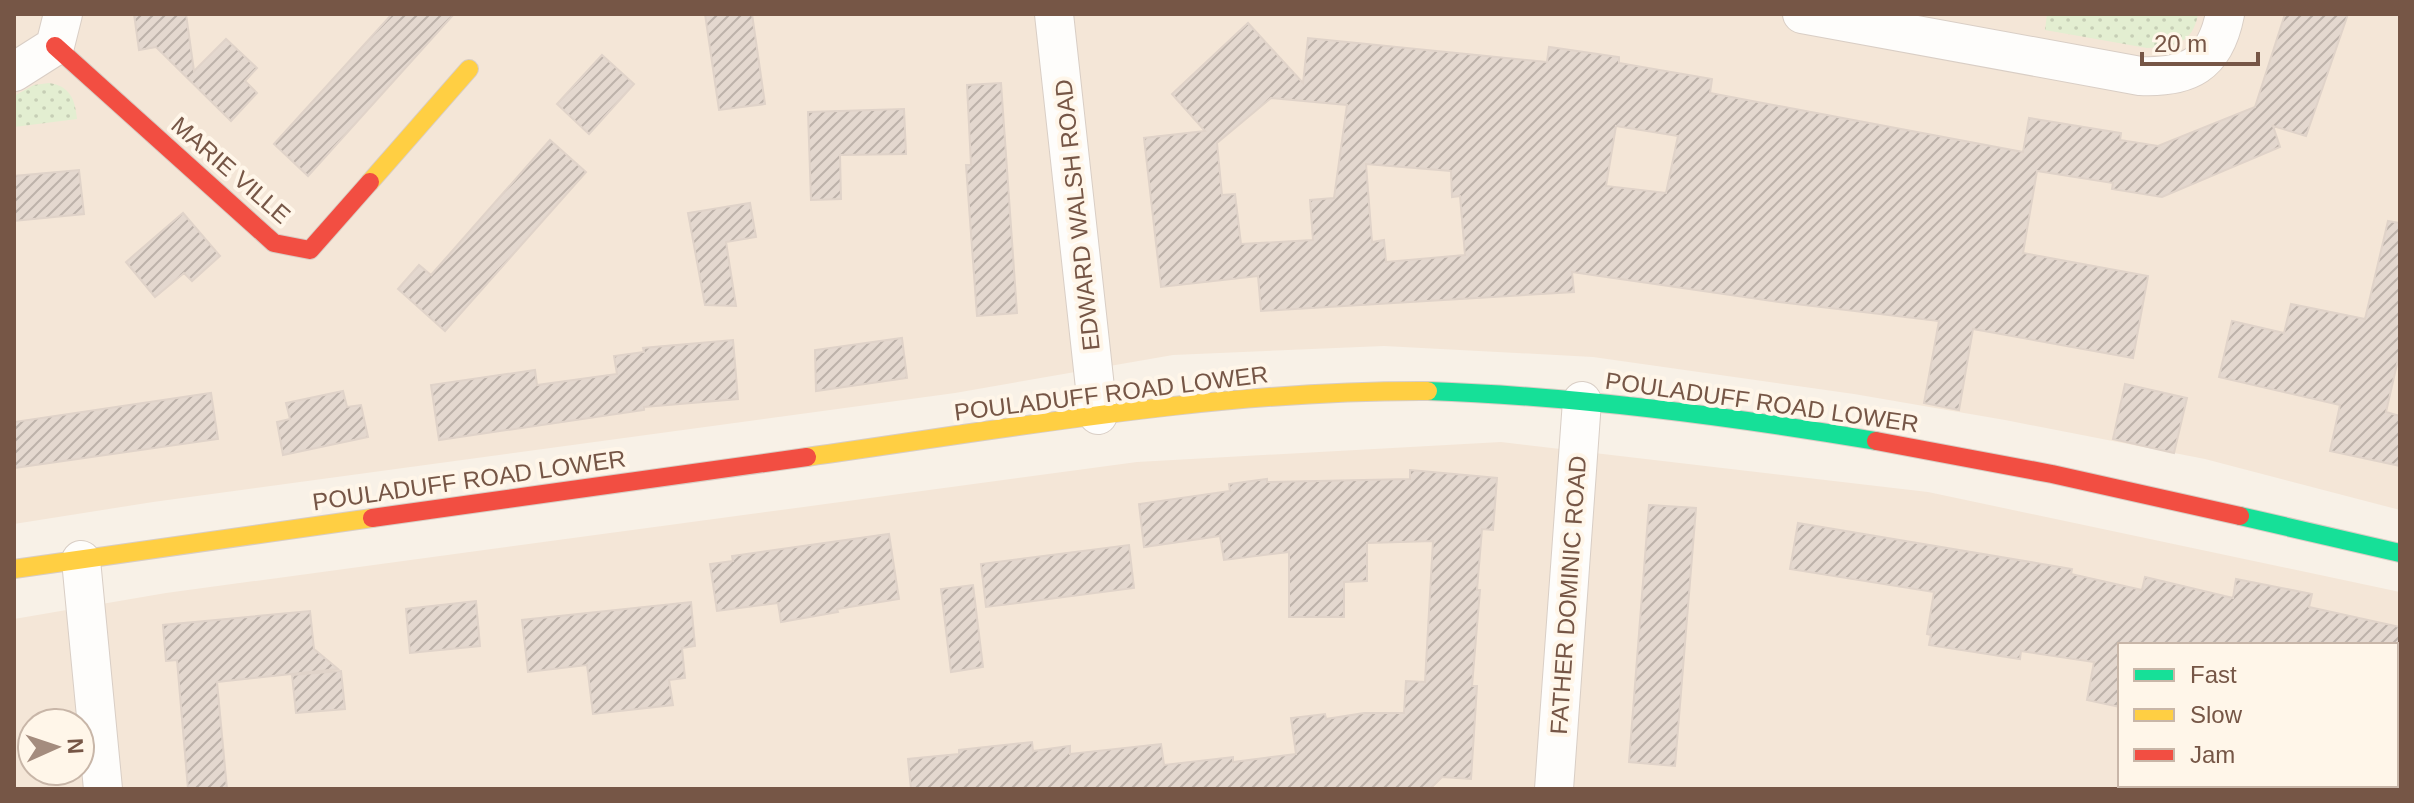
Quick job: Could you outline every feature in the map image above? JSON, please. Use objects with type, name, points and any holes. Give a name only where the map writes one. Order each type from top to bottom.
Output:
[{"type":"street","name":"EDWARD WALSH ROAD","points":[[1054,14],[1098,415]]},
{"type":"street","points":[[1802,14],[1851,18],[1958,42],[2140,76],[2160,77],[2179,74],[2202,61],[2221,32],[2225,14]]},
{"type":"street","points":[[14,72],[59,30]]},
{"type":"street","name":"MARIE VILLE","points":[[59,30],[274,243],[310,250],[469,69]]},
{"type":"street","name":"POULADUFF ROAD LOWER","points":[[14,569],[1186,403],[1341,393],[1461,392],[1582,401],[1849,435],[2093,483],[2400,553]]},
{"type":"street","name":"FATHER DOMINIC ROAD","points":[[1554,789],[1582,401]]},
{"type":"street","points":[[81,560],[103,789]]},
{"type":"shaded area","points":[[14,14],[2400,14],[2400,510],[2205,459],[1854,394],[1593,357],[1384,346],[1173,355],[955,393],[153,502],[14,524]]},
{"type":"shaded area","points":[[1501,442],[1928,492],[2400,592],[2400,789],[14,789],[14,619],[166,593],[1137,462]]},
{"type":"green space","points":[[2047,14],[2198,14],[2192,31],[2181,42],[2147,48],[2045,30]]},
{"type":"green space","points":[[49,83],[67,90],[75,105],[77,119],[14,127],[14,96],[34,85]]},
{"type":"building","points":[[134,14],[186,14],[194,71],[226,39],[257,68],[245,81],[257,93],[231,121],[156,47],[139,50]]},
{"type":"building","points":[[392,14],[454,14],[308,176],[274,144]]},
{"type":"building","points":[[705,14],[752,14],[765,104],[719,110]]},
{"type":"building","points":[[2285,14],[2348,14],[2306,136],[2273,126],[2280,147],[2162,197],[2112,189],[2113,183],[2037,171],[2023,253],[2148,276],[2133,358],[1973,329],[1959,410],[1924,403],[1939,321],[1572,272],[1574,292],[1261,311],[1258,276],[1161,287],[1144,138],[1205,131],[1172,94],[1248,23],[1303,83],[1308,38],[1547,62],[1549,47],[1619,57],[1619,63],[1712,79],[1710,93],[2023,152],[2029,118],[2121,133],[2120,140],[2158,146],[2255,107]],"holes":[[[1271,98],[1347,105],[1334,198],[1310,200],[1313,240],[1241,244],[1235,194],[1222,195],[1217,143]],[[1616,126],[1678,136],[1666,193],[1606,186]],[[1366,164],[1451,171],[1452,197],[1460,196],[1465,255],[1386,262],[1384,240],[1372,242]]]},
{"type":"building","points":[[602,55],[634,84],[589,134],[557,104]]},
{"type":"building","points":[[1001,83],[1017,313],[977,316],[966,165],[971,165],[967,85]]},
{"type":"building","points":[[904,109],[906,154],[840,155],[841,199],[811,200],[808,112]]},
{"type":"building","points":[[550,140],[586,172],[445,331],[398,289],[419,265],[431,275]]},
{"type":"building","points":[[79,170],[84,214],[14,221],[14,176]]},
{"type":"building","points":[[750,203],[756,237],[726,242],[736,306],[705,305],[688,213]]},
{"type":"building","points":[[183,213],[220,256],[192,281],[184,273],[155,297],[126,262]]},
{"type":"building","points":[[2388,221],[2400,223],[2400,351],[2386,412],[2400,416],[2400,466],[2330,451],[2340,405],[2219,377],[2232,321],[2284,333],[2291,304],[2365,319]]},
{"type":"building","points":[[902,338],[907,378],[816,391],[815,350]]},
{"type":"building","points":[[733,340],[738,399],[644,407],[644,410],[439,440],[431,385],[535,370],[537,385],[617,374],[614,356],[644,352],[643,348]]},
{"type":"building","points":[[2125,384],[2187,398],[2174,453],[2113,439]]},
{"type":"building","points":[[343,391],[347,407],[361,405],[368,437],[283,455],[277,422],[290,419],[286,403]]},
{"type":"building","points":[[211,393],[218,439],[14,468],[14,422]]},
{"type":"building","points":[[1410,470],[1497,478],[1493,530],[1482,529],[1472,686],[1477,686],[1471,779],[1442,777],[1430,789],[911,789],[908,759],[959,754],[959,750],[1032,742],[1033,751],[1070,746],[1070,754],[1161,744],[1164,765],[1233,757],[1233,762],[1296,754],[1291,718],[1325,714],[1326,719],[1364,713],[1404,713],[1406,681],[1425,682],[1433,541],[1367,543],[1367,581],[1344,582],[1344,617],[1289,617],[1289,552],[1224,560],[1220,536],[1144,547],[1139,504],[1230,491],[1229,484],[1267,479],[1267,482],[1410,479]]},
{"type":"building","points":[[1649,505],[1696,508],[1675,766],[1629,762]]},
{"type":"building","points":[[1798,523],[2072,569],[2071,574],[2142,590],[2145,577],[2233,598],[2236,579],[2312,594],[2309,607],[2400,627],[2400,645],[2118,643],[2118,707],[2087,700],[2094,662],[2021,651],[2020,659],[1929,645],[1931,635],[1927,634],[1934,592],[1790,569]]},
{"type":"building","points":[[889,534],[899,599],[781,622],[778,603],[717,611],[710,564],[733,561],[732,556]]},
{"type":"building","points":[[1129,545],[1134,588],[986,607],[981,564]]},
{"type":"building","points":[[973,585],[983,667],[951,672],[941,589]]},
{"type":"building","points":[[476,601],[480,646],[410,653],[406,609]]},
{"type":"building","points":[[691,602],[695,646],[682,648],[685,678],[669,680],[673,705],[593,714],[587,665],[528,672],[522,620]]},
{"type":"building","points":[[310,611],[314,649],[338,669],[217,682],[227,789],[188,789],[177,660],[166,661],[163,625]]},
{"type":"building","points":[[341,671],[345,709],[296,713],[292,675]]},
{"type":"traffic: fast","points":[[1428,391],[1540,397],[1653,408],[1876,441]]},
{"type":"traffic: fast","points":[[2240,516],[2400,553]]},
{"type":"traffic: slow","points":[[370,182],[469,69]]},
{"type":"traffic: slow","points":[[807,457],[1194,404],[1350,392],[1428,391]]},
{"type":"traffic: slow","points":[[14,569],[372,518]]},
{"type":"traffic: jam","points":[[55,46],[274,243],[310,250],[370,182]]},
{"type":"traffic: jam","points":[[1876,441],[2052,474],[2240,516]]},
{"type":"traffic: jam","points":[[372,518],[807,457]]}]
